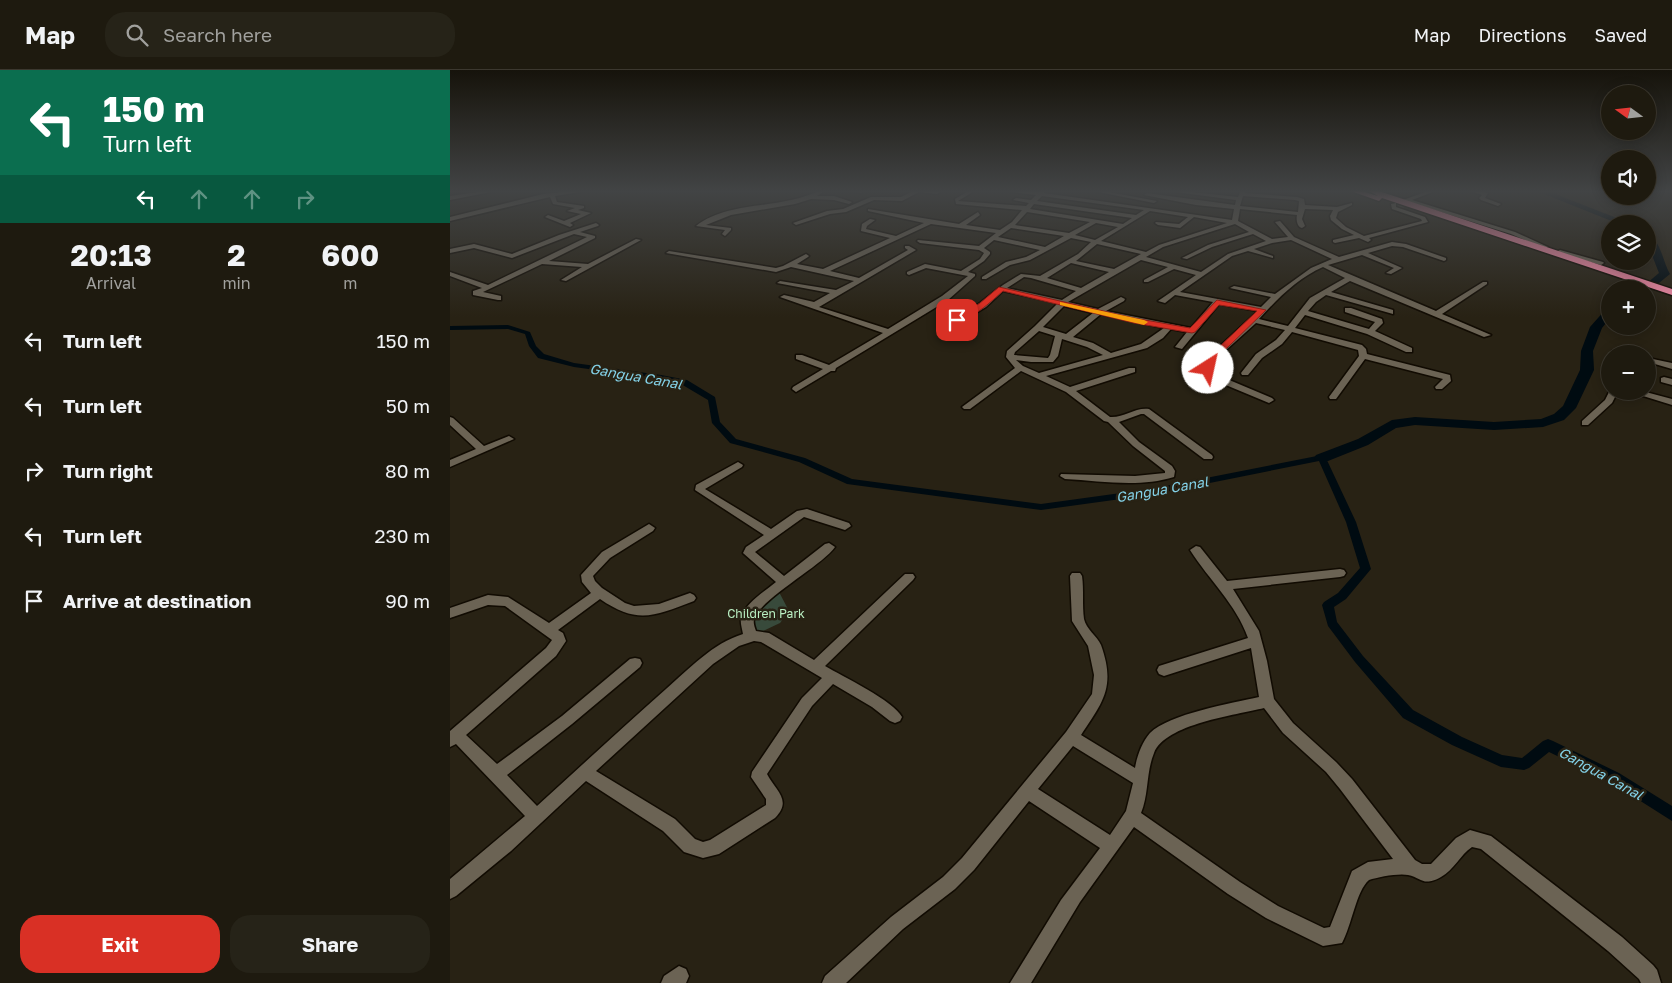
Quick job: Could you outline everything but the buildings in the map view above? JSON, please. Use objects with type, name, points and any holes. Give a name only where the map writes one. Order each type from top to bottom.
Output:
[{"type":"highway","points":[[1487,233],[1617,280]]},
{"type":"highway","points":[[1500,237],[1672,292]]},
{"type":"highway","points":[[1656,294],[1672,300]]},
{"type":"street","points":[[450,251],[474,246],[512,256],[572,233]]},
{"type":"street","points":[[498,298],[476,294],[593,237],[576,233]]},
{"type":"street","points":[[874,233],[898,238]]},
{"type":"street","points":[[824,271],[909,233]]},
{"type":"street","points":[[982,248],[1000,233]]},
{"type":"street","points":[[1048,233],[1096,242],[1144,256],[1172,267],[1202,274]]},
{"type":"street","points":[[984,278],[1008,263],[1028,259],[1074,233]]},
{"type":"street","points":[[1041,279],[1112,233]]},
{"type":"street","points":[[1065,476],[1159,478],[1170,475],[1170,471],[1136,444],[1111,420],[1069,390],[1020,368],[1010,357],[1010,351],[1038,328],[1062,303],[1144,256],[1181,238],[1199,233]]},
{"type":"street","points":[[1185,258],[1210,246],[1252,233]]},
{"type":"street","points":[[1255,233],[1271,241]]},
{"type":"street","points":[[1287,233],[1292,238],[1338,259]]},
{"type":"street","points":[[1353,233],[1381,246]]},
{"type":"street","points":[[1335,241],[1379,233]]},
{"type":"street","points":[[1512,233],[1538,245],[1601,263]]},
{"type":"street","points":[[994,238],[1047,249]]},
{"type":"street","points":[[1162,301],[1230,255],[1271,241],[1292,238]]},
{"type":"street","points":[[564,280],[638,240]]},
{"type":"street","points":[[920,241],[982,248],[988,253],[962,273]]},
{"type":"street","points":[[1269,400],[1212,376],[1208,372],[1208,368],[1222,349],[1254,320],[1276,296],[1323,265],[1381,246],[1404,245],[1444,259]]},
{"type":"street","points":[[815,305],[913,250],[907,247]]},
{"type":"street","points":[[1248,249],[1271,257]]},
{"type":"street","points":[[1361,252],[1399,268],[1388,273]]},
{"type":"street","points":[[669,253],[773,270],[782,269],[806,256]]},
{"type":"street","points":[[1070,261],[1116,272]]},
{"type":"street","points":[[540,262],[589,266]]},
{"type":"street","points":[[790,265],[860,280]]},
{"type":"street","points":[[1323,265],[1487,336]]},
{"type":"street","points":[[909,273],[924,266],[993,280]]},
{"type":"street","points":[[1146,281],[1172,267]]},
{"type":"street","points":[[450,274],[487,287]]},
{"type":"street","points":[[944,328],[983,305],[1002,285],[1010,283],[1025,274],[1082,291]]},
{"type":"street","points":[[796,389],[832,369],[945,298],[973,276]]},
{"type":"street","points":[[1245,373],[1260,356],[1279,342],[1313,300],[1350,278]]},
{"type":"street","points":[[780,283],[836,292]]},
{"type":"street","points":[[1436,314],[1485,283]]},
{"type":"street","points":[[1002,285],[1099,312],[1192,331]]},
{"type":"street","points":[[1234,288],[1276,296]]},
{"type":"street","points":[[1175,293],[1263,310]]},
{"type":"street","points":[[1325,293],[1390,312]]},
{"type":"street","points":[[784,297],[815,305],[817,309],[889,332]]},
{"type":"street","points":[[1010,357],[1050,360],[1054,356],[1063,337],[1121,299]]},
{"type":"street","points":[[1180,347],[1217,302]]},
{"type":"street","points":[[1348,310],[1378,321],[1379,323],[1370,332]]},
{"type":"street","points":[[1303,312],[1370,332],[1410,350]]},
{"type":"street","points":[[1254,320],[1354,345],[1362,349],[1364,356]]},
{"type":"street","points":[[1038,376],[1144,346],[1160,336],[1169,327]]},
{"type":"street","points":[[1038,328],[1090,345],[1110,356]]},
{"type":"street","points":[[1364,356],[1447,377],[1447,381],[1439,387]]},
{"type":"street","points":[[1333,397],[1364,356]]},
{"type":"street","points":[[800,357],[832,369]]},
{"type":"street","points":[[1656,362],[1672,366]]},
{"type":"street","points":[[967,407],[1020,368]]},
{"type":"street","points":[[1069,390],[1132,370]]},
{"type":"street","points":[[1656,398],[1672,402]]},
{"type":"street","points":[[1585,423],[1610,400]]},
{"type":"street","points":[[1111,420],[1119,420],[1138,411],[1146,411],[1208,457]]},
{"type":"street","points":[[450,420],[482,450]]},
{"type":"street","points":[[450,464],[509,439]]},
{"type":"street","points":[[738,465],[700,487],[700,490],[772,535]]},
{"type":"street","points":[[784,583],[749,554],[750,550],[801,514],[808,513],[845,526]]},
{"type":"street","points":[[649,528],[606,555],[587,575],[587,580],[600,593],[626,609],[642,612],[690,598]]},
{"type":"street","points":[[750,636],[747,622],[749,616],[784,583],[829,546]]},
{"type":"street","points":[[1196,550],[1224,586],[1248,623],[1255,641],[1267,701],[1288,728],[1331,767],[1346,784],[1409,866],[1425,874],[1434,873],[1465,841],[1476,838],[1485,842],[1615,944],[1646,972],[1650,977],[1651,983]]},
{"type":"street","points":[[1224,586],[1340,573]]},
{"type":"street","points":[[832,983],[897,923],[949,883],[968,864],[1071,736],[1096,700],[1099,694],[1101,675],[1094,645],[1078,621],[1076,576]]},
{"type":"street","points":[[815,667],[908,577]]},
{"type":"street","points":[[549,630],[600,593]]},
{"type":"street","points":[[450,613],[488,600],[508,602],[558,637],[559,641],[551,652],[453,738],[496,774],[537,817]]},
{"type":"street","points":[[450,890],[537,817],[626,732],[705,664],[725,648],[750,636],[764,638],[877,703],[896,717]]},
{"type":"street","points":[[1164,670],[1255,641]]},
{"type":"street","points":[[496,774],[567,720],[588,700],[635,663]]},
{"type":"street","points":[[585,772],[669,825],[690,846],[703,850],[713,848],[774,808],[774,797],[762,783],[759,777],[760,772],[807,702],[832,677]]},
{"type":"street","points":[[1027,980],[1075,895],[1132,816],[1141,793],[1145,755],[1156,736],[1164,730],[1267,701]]},
{"type":"street","points":[[1071,736],[1141,780]]},
{"type":"street","points":[[1027,791],[1112,846]]},
{"type":"street","points":[[1132,816],[1234,888],[1272,912],[1323,937],[1335,936],[1342,928],[1354,882],[1362,873],[1409,866]]},
{"type":"green space","name":"Children Park","points":[[779,592],[789,611],[780,623],[736,644],[731,640],[743,632],[746,613]]},
{"type":"waterway","points":[[1656,255],[1665,274],[1656,281]]},
{"type":"waterway","points":[[1322,458],[1363,442],[1392,424],[1415,421],[1494,426],[1543,423],[1559,417],[1569,408],[1587,370],[1587,351],[1596,327],[1601,321]]},
{"type":"waterway","name":"Gangua Canal","points":[[450,328],[508,327],[528,333],[533,346],[541,356],[574,365],[684,382],[712,399],[716,423],[733,441],[802,460],[850,482],[1041,507],[1150,492],[1322,458],[1351,522],[1366,569],[1342,596],[1328,605],[1332,623],[1359,659],[1408,714],[1457,741],[1501,761],[1524,764],[1548,745],[1614,777],[1672,814]]},
{"type":"slow traffic","points":[[1063,304],[1144,322]]},
{"type":"route","points":[[957,320],[983,305],[1002,289],[1134,320],[1192,331],[1217,302],[1263,310],[1254,320],[1230,339],[1208,368]]}]
